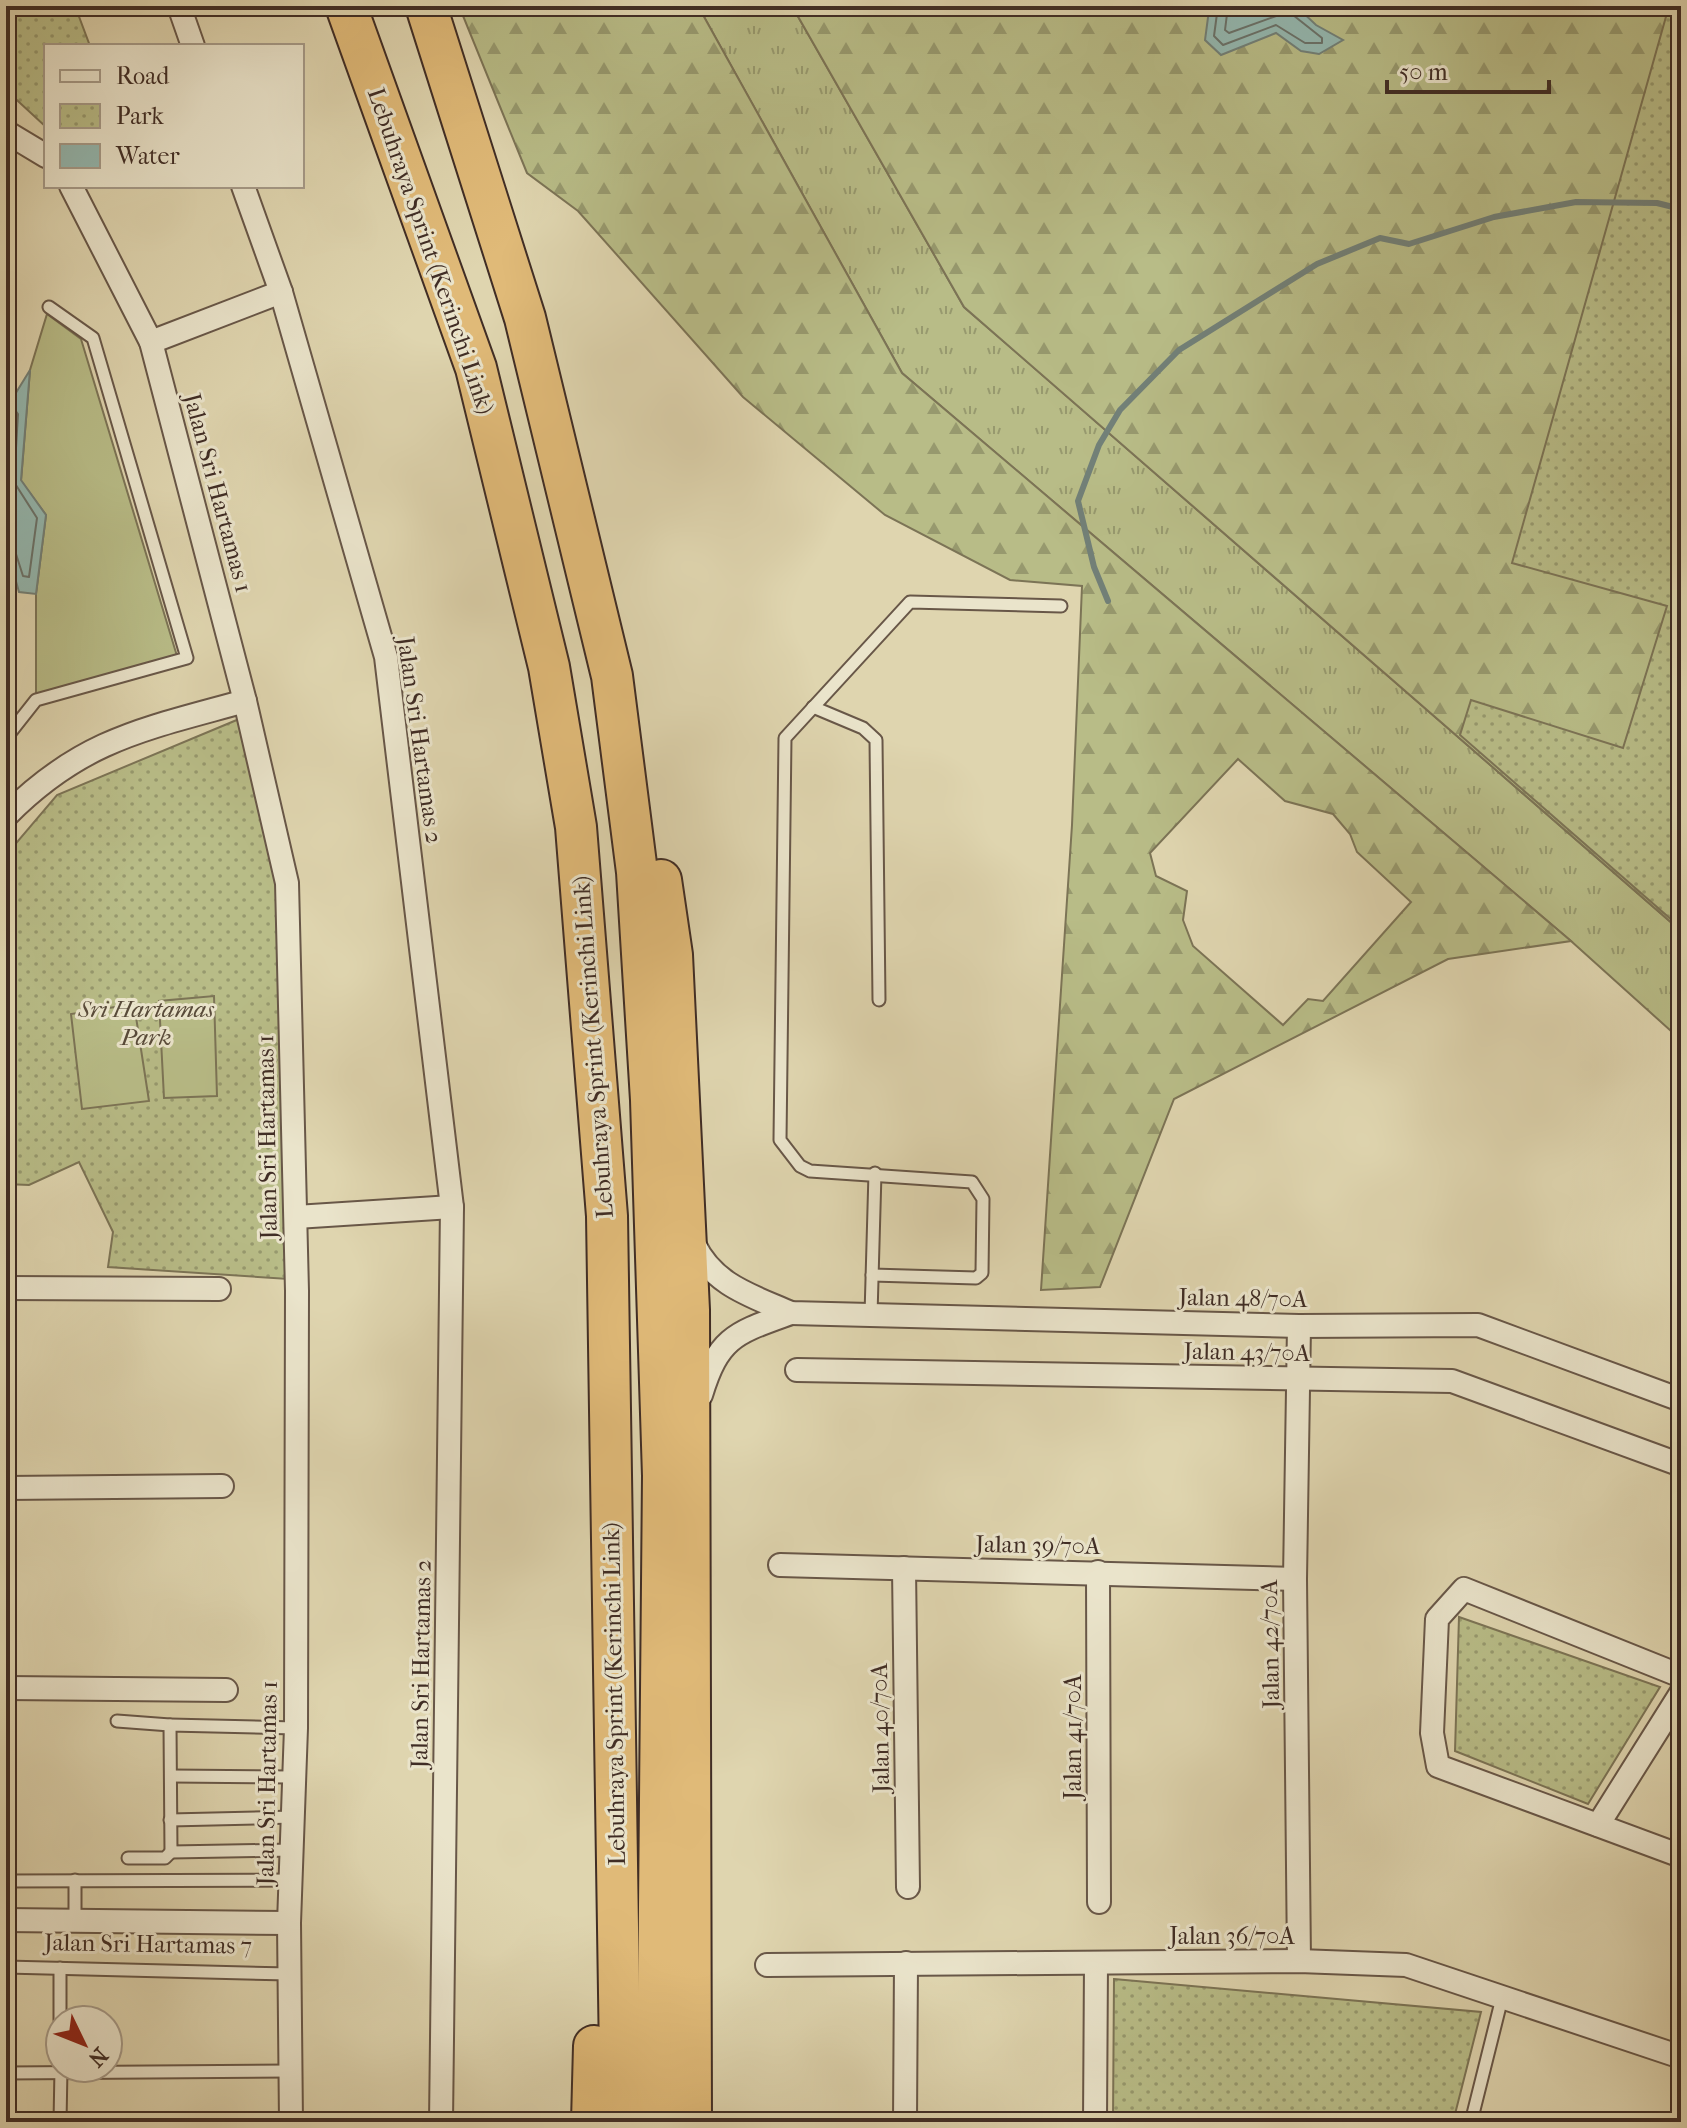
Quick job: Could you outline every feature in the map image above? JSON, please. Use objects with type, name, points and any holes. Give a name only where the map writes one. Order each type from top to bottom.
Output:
[{"type":"highway","name":"Lebuhraya Sprint (Kerinchi Link)","points":[[346,6],[476,368],[549,667],[576,827],[605,1179],[621,2122]]},
{"type":"highway","name":"Lebuhraya Sprint (Kerinchi Link)","points":[[426,6],[525,318],[612,676],[637,872],[651,1100],[663,1476],[657,2122]]},
{"type":"highway","points":[[612,676],[643,750],[672,955],[684,1206],[690,1443],[691,2122]]},
{"type":"highway","points":[[592,2122],[609,1360]]},
{"type":"street","points":[[179,6],[192,44]]},
{"type":"street","points":[[6,132],[44,155]]},
{"type":"street","name":"Jalan Sri Hartamas 1","points":[[72,188],[151,342],[245,701],[287,883],[296,1217],[296,1728],[289,1923],[291,2122]]},
{"type":"street","name":"Jalan Sri Hartamas 2","points":[[244,188],[281,292],[386,657],[452,1207],[441,2122]]},
{"type":"street","points":[[151,342],[281,292]]},
{"type":"street","points":[[6,816],[55,771],[90,751],[131,733],[245,701]]},
{"type":"street","name":"Jalan 48/70A","points":[[684,1206],[694,1244],[703,1264],[716,1278],[791,1313],[1299,1326],[1478,1325],[1681,1400]]},
{"type":"street","points":[[296,1217],[452,1207]]},
{"type":"street","points":[[6,1288],[219,1289]]},
{"type":"street","name":"Jalan 48/70A","points":[[690,1443],[700,1396],[718,1350],[735,1337],[791,1313]]},
{"type":"street","name":"Jalan 42/70A","points":[[1299,1326],[1295,1579],[1299,1961]]},
{"type":"street","name":"Jalan 43/70A","points":[[797,1370],[1452,1381],[1681,1465]]},
{"type":"street","points":[[6,1488],[222,1486]]},
{"type":"street","name":"Jalan 39/70A","points":[[780,1565],[1295,1579]]},
{"type":"street","name":"Jalan 40/70A","points":[[904,1568],[908,1887]]},
{"type":"street","name":"Jalan 41/70A","points":[[1098,1572],[1099,1902]]},
{"type":"street","points":[[1681,1676],[1464,1589],[1437,1619],[1432,1733],[1438,1766],[1681,1856]]},
{"type":"street","points":[[6,1688],[226,1690]]},
{"type":"street","points":[[1598,1825],[1681,1693]]},
{"type":"street","name":"Jalan Sri Hartamas 7","points":[[6,1920],[289,1923]]},
{"type":"street","name":"Jalan 36/70A","points":[[767,1965],[1299,1961],[1406,1965],[1681,2057]]},
{"type":"street","points":[[905,2122],[906,1963]]},
{"type":"street","points":[[1095,2122],[1096,1963]]},
{"type":"lane","points":[[6,738],[36,700],[187,658],[93,338],[49,307]]},
{"type":"lane","points":[[872,1275],[976,1278],[982,1273],[983,1199],[972,1182],[875,1173],[810,1171],[800,1166],[780,1140],[785,738],[910,602],[1061,606]]},
{"type":"lane","points":[[813,707],[863,728],[876,740],[879,1000]]},
{"type":"lane","points":[[871,1315],[875,1173]]},
{"type":"lane","points":[[117,1721],[296,1728]]},
{"type":"lane","points":[[170,1725],[171,1852]]},
{"type":"lane","points":[[171,1776],[295,1777]]},
{"type":"lane","points":[[170,1820],[294,1817]]},
{"type":"lane","points":[[128,1858],[165,1858],[171,1852],[294,1850]]},
{"type":"lane","points":[[75,1880],[75,1919]]},
{"type":"lane","points":[[6,1881],[292,1880]]},
{"type":"lane","name":"Jalan Sri Hartamas 7","points":[[6,1967],[289,1974]]},
{"type":"lane","points":[[60,1968],[60,2004]]},
{"type":"lane","points":[[1471,2122],[1502,1998]]},
{"type":"lane","points":[[124,2070],[290,2071]]},
{"type":"lane","points":[[6,2073],[44,2071]]},
{"type":"lane","points":[[60,2122],[61,2084]]},
{"type":"green space","points":[[6,6],[75,6],[89,44],[44,44],[44,125],[6,90]]},
{"type":"green space","points":[[459,6],[698,6],[902,373],[1571,941],[1448,959],[1174,1099],[1100,1287],[1041,1290],[1072,825],[1082,586],[1010,580],[885,515],[743,397],[578,211],[527,173]],"holes":[[[1238,759],[1285,801],[1333,814],[1350,834],[1357,852],[1411,902],[1323,1001],[1308,999],[1283,1025],[1193,946],[1183,920],[1187,891],[1156,876],[1150,853]]]},
{"type":"green space","points":[[698,6],[792,6],[964,307],[1681,931],[1681,1040],[1571,941],[902,373]]},
{"type":"green space","points":[[792,6],[1681,6],[1681,931],[964,307]]},
{"type":"green space","points":[[1669,6],[1681,6],[1681,928],[1460,735],[1471,700],[1623,748],[1667,606],[1512,563]]},
{"type":"green space","points":[[47,314],[81,339],[177,656],[36,700],[36,594],[46,515],[21,481],[30,370]]},
{"type":"green space","name":"Sri Hartamas Park","points":[[244,717],[284,885],[288,1279],[108,1267],[113,1232],[79,1162],[29,1185],[6,1184],[6,855],[57,795]]},
{"type":"green space","points":[[214,996],[217,1096],[164,1098],[159,1001]]},
{"type":"green space","points":[[134,1004],[149,1101],[82,1109],[71,1014]]},
{"type":"green space","points":[[1459,1617],[1660,1687],[1588,1804],[1455,1751]]},
{"type":"green space","points":[[1114,1979],[1481,2012],[1453,2122],[1113,2122]]},
{"type":"water","points":[[1218,6],[1296,6],[1316,25],[1343,40],[1319,54],[1301,51],[1276,33],[1221,55],[1205,40],[1209,10]]},
{"type":"water","points":[[30,370],[21,480],[46,515],[36,594],[19,592],[6,546],[6,409]]},
{"type":"waterway","points":[[1108,601],[1094,567],[1078,501],[1099,445],[1120,410],[1179,350],[1317,264],[1380,238],[1409,244],[1494,217],[1576,202],[1657,203],[1681,209]]}]
